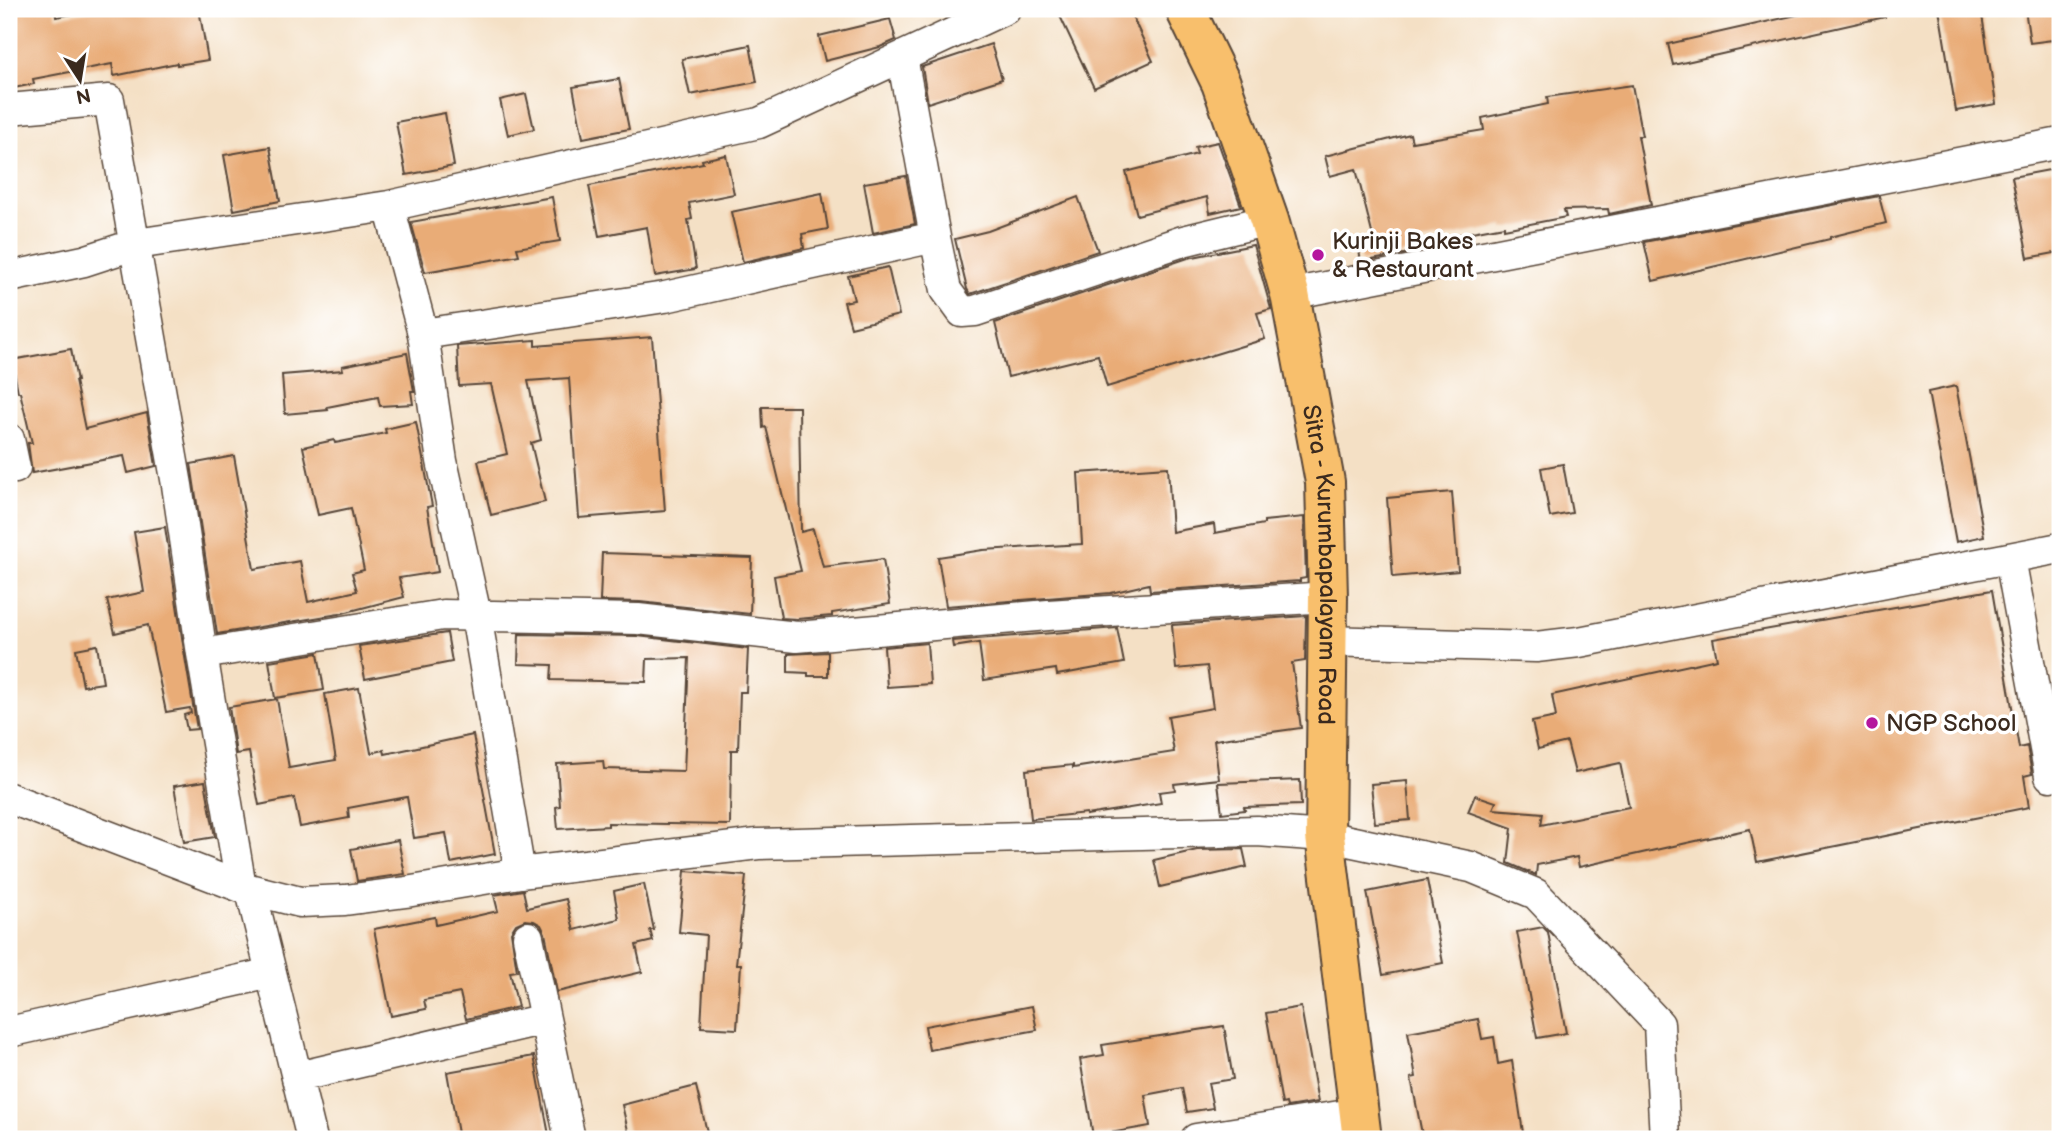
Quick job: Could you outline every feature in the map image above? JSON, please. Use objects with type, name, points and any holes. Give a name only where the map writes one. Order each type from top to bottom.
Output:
[{"type":"main road","name":"Sitra - Kurumbapalayam Road","points":[[1185,9],[1221,83],[1269,220],[1290,295],[1325,482],[1328,597],[1325,836],[1360,1126]]},
{"type":"street","points":[[9,277],[84,261],[136,244],[389,206],[759,123],[1005,9]]},
{"type":"street","points":[[902,57],[946,290],[962,313],[975,312],[1183,241],[1269,220]]},
{"type":"street","points":[[9,109],[109,100],[177,485],[202,654],[246,889],[271,973],[312,1139]]},
{"type":"street","points":[[1290,295],[2060,144]]},
{"type":"street","points":[[389,206],[423,334],[442,461],[476,615],[520,873]]},
{"type":"street","points":[[423,334],[665,297],[935,237]]},
{"type":"street","points":[[1326,641],[1536,646],[1579,642],[2060,548]]},
{"type":"street","points":[[2010,558],[2050,723],[2050,776]]},
{"type":"street","points":[[202,654],[443,615],[638,619],[797,637],[1048,615],[1328,597]]},
{"type":"street","points":[[9,798],[246,889],[300,902],[345,900],[520,873],[758,844],[1231,831],[1325,836],[1471,867],[1536,894],[1659,1024],[1665,1139]]},
{"type":"street","points":[[528,937],[570,1139]]},
{"type":"street","points":[[9,1032],[271,973]]},
{"type":"street","points":[[297,1077],[545,1019]]},
{"type":"street","points":[[1196,1139],[1360,1126]]},
{"type":"building","points":[[9,9],[55,9],[56,17],[100,9],[199,9],[208,60],[177,63],[114,76],[112,64],[33,79],[34,84],[9,89]]},
{"type":"building","points":[[1070,9],[1129,9],[1153,61],[1094,88],[1059,14]]},
{"type":"building","points":[[1823,9],[1884,9],[1885,17],[1673,65],[1668,44]]},
{"type":"building","points":[[1939,9],[1981,9],[1996,104],[1956,111]]},
{"type":"building","points":[[2025,9],[2060,9],[2060,39],[2030,43]]},
{"type":"building","points":[[890,19],[896,40],[880,47],[825,61],[819,36]]},
{"type":"building","points":[[991,44],[1002,79],[928,103],[922,67]]},
{"type":"building","points":[[750,45],[757,82],[690,95],[682,59]]},
{"type":"building","points":[[619,79],[629,129],[583,138],[573,87]]},
{"type":"building","points":[[1632,85],[1651,205],[1609,214],[1608,209],[1564,210],[1566,217],[1418,242],[1420,251],[1361,262],[1358,244],[1374,241],[1356,169],[1330,176],[1325,156],[1410,134],[1412,142],[1484,130],[1482,118],[1548,104],[1547,97]]},
{"type":"building","points":[[526,94],[534,129],[508,135],[500,100]]},
{"type":"building","points":[[445,113],[454,166],[406,175],[396,122]]},
{"type":"building","points":[[1218,142],[1241,206],[1210,213],[1207,197],[1137,215],[1126,172],[1197,154],[1195,147]]},
{"type":"building","points":[[270,147],[280,201],[234,210],[224,155]]},
{"type":"building","points":[[726,155],[734,194],[689,203],[692,219],[688,220],[696,269],[655,276],[647,227],[599,236],[589,186],[703,163],[702,160]]},
{"type":"building","points":[[2060,168],[2060,252],[2028,258],[2012,177]]},
{"type":"building","points":[[906,176],[915,224],[873,233],[864,183]]},
{"type":"building","points":[[822,193],[828,229],[802,234],[804,248],[743,262],[731,212]]},
{"type":"building","points":[[1879,196],[1886,223],[1653,281],[1644,242]]},
{"type":"building","points":[[552,197],[560,241],[517,248],[519,255],[425,272],[411,222]]},
{"type":"building","points":[[1078,197],[1098,251],[970,294],[955,239],[988,231]]},
{"type":"building","points":[[1253,245],[1271,309],[1257,313],[1265,339],[1107,387],[1098,355],[1008,377],[995,323],[1188,258]]},
{"type":"building","points":[[888,267],[899,315],[851,327],[844,302],[854,300],[848,276]]},
{"type":"building","points":[[652,337],[665,511],[579,518],[569,378],[528,381],[541,440],[531,443],[545,502],[491,515],[478,461],[507,454],[491,384],[459,386],[457,346],[535,340],[535,346]]},
{"type":"building","points":[[71,349],[85,429],[147,413],[156,466],[128,473],[124,456],[32,473],[28,443],[32,443],[12,360]]},
{"type":"building","points":[[407,353],[414,391],[411,391],[413,404],[380,406],[378,397],[327,407],[328,410],[285,414],[282,375],[343,370],[342,366]]},
{"type":"building","points":[[1956,386],[1984,536],[1956,542],[1928,392]]},
{"type":"building","points":[[762,407],[799,407],[801,532],[813,529],[823,567],[883,559],[890,604],[832,613],[832,616],[781,618],[774,576],[801,571],[766,427],[763,428]]},
{"type":"building","points":[[416,422],[432,506],[427,507],[438,572],[399,578],[404,597],[339,614],[217,634],[191,464],[234,456],[254,569],[300,561],[308,602],[357,591],[352,573],[364,570],[351,508],[318,515],[303,447],[386,433],[385,429]]},
{"type":"building","points":[[1563,464],[1572,513],[1550,517],[1541,468]]},
{"type":"building","points":[[1168,467],[1172,532],[1214,524],[1215,533],[1264,524],[1264,521],[1304,517],[1306,578],[1300,581],[1150,591],[1149,584],[1111,593],[946,606],[938,557],[983,550],[1082,544],[1078,473]]},
{"type":"building","points":[[1452,492],[1458,571],[1393,577],[1387,498]]},
{"type":"building","points":[[165,527],[197,729],[187,730],[184,715],[191,713],[190,708],[166,712],[148,625],[115,633],[107,600],[144,592],[134,532]]},
{"type":"building","points":[[602,553],[752,558],[750,614],[640,602],[600,601]]},
{"type":"building","name":"NGP School","points":[[1992,590],[2019,748],[2027,746],[2032,774],[2024,776],[2029,807],[1757,862],[1750,829],[1579,867],[1577,857],[1537,865],[1536,875],[1508,863],[1512,828],[1468,812],[1475,795],[1496,802],[1493,809],[1543,813],[1541,825],[1629,807],[1620,763],[1575,773],[1567,742],[1538,749],[1532,722],[1556,717],[1552,695],[1717,659],[1713,639]]},
{"type":"building","points":[[1306,616],[1305,661],[1292,663],[1301,728],[1214,740],[1219,779],[1174,784],[1175,790],[1159,792],[1161,803],[1086,815],[1031,819],[1026,770],[1073,765],[1073,768],[1174,752],[1168,716],[1213,708],[1207,666],[1176,669],[1172,625]]},
{"type":"building","points":[[1117,628],[1124,663],[1057,675],[1056,669],[984,680],[979,643],[953,647],[952,641]]},
{"type":"building","points":[[447,633],[452,662],[365,679],[359,646]]},
{"type":"building","points":[[519,634],[637,636],[748,649],[746,692],[740,692],[738,750],[731,750],[730,825],[608,823],[608,826],[558,829],[556,807],[560,806],[557,764],[603,761],[604,769],[684,771],[689,658],[647,659],[646,682],[551,680],[552,665],[518,664]]},
{"type":"building","points":[[927,643],[930,684],[887,687],[884,647]]},
{"type":"building","points":[[97,645],[103,683],[83,686],[76,649]]},
{"type":"building","points":[[828,652],[828,676],[788,672],[788,654]]},
{"type":"building","points":[[318,653],[324,690],[275,698],[269,661]]},
{"type":"building","points":[[359,688],[371,753],[384,750],[385,754],[473,735],[495,854],[451,863],[446,833],[414,838],[407,797],[348,808],[349,818],[300,827],[294,798],[259,805],[249,752],[236,754],[229,707],[277,699],[289,768],[336,760],[325,694]]},
{"type":"building","points":[[1300,780],[1301,805],[1244,807],[1245,810],[1222,813],[1218,783]]},
{"type":"building","points":[[205,781],[215,837],[184,842],[174,786]]},
{"type":"building","points":[[1407,781],[1410,820],[1375,823],[1371,784]]},
{"type":"building","points":[[398,840],[405,874],[357,881],[351,849]]},
{"type":"building","points":[[1243,849],[1247,867],[1160,887],[1154,860],[1197,850]]},
{"type":"building","points":[[685,871],[746,876],[736,964],[741,964],[737,1029],[701,1027],[706,935],[679,932]]},
{"type":"building","points":[[1427,880],[1443,963],[1383,975],[1367,892]]},
{"type":"building","points":[[644,884],[654,930],[650,930],[653,941],[636,945],[642,972],[557,992],[545,933],[541,925],[525,920],[516,924],[511,932],[517,971],[510,972],[518,1007],[466,1019],[460,993],[424,1000],[426,1009],[391,1016],[374,929],[435,917],[436,925],[498,911],[494,895],[523,890],[527,908],[566,899],[574,930],[619,919],[614,891]]},
{"type":"building","points":[[1543,927],[1548,932],[1566,1033],[1537,1038],[1517,932]]},
{"type":"building","points":[[1032,1006],[1037,1030],[929,1050],[925,1026]]},
{"type":"building","points":[[1301,1007],[1318,1102],[1287,1107],[1286,1103],[1282,1104],[1266,1013]]},
{"type":"building","points":[[1478,1019],[1482,1039],[1494,1037],[1498,1064],[1512,1061],[1524,1139],[1423,1139],[1411,1078],[1416,1077],[1408,1032]]},
{"type":"building","points":[[1224,1026],[1233,1079],[1208,1083],[1213,1108],[1187,1112],[1182,1088],[1145,1095],[1150,1126],[1093,1136],[1080,1059],[1104,1055],[1102,1045]]},
{"type":"building","points":[[534,1056],[549,1135],[525,1139],[459,1139],[447,1072]]},
{"type":"building","points":[[696,1086],[708,1136],[696,1139],[630,1139],[622,1105]]},
{"type":"place","name":"Kurinji Bakes & Restaurant","points":[[1318,255]]},
{"type":"place","name":"NGP School","points":[[1872,723]]}]
